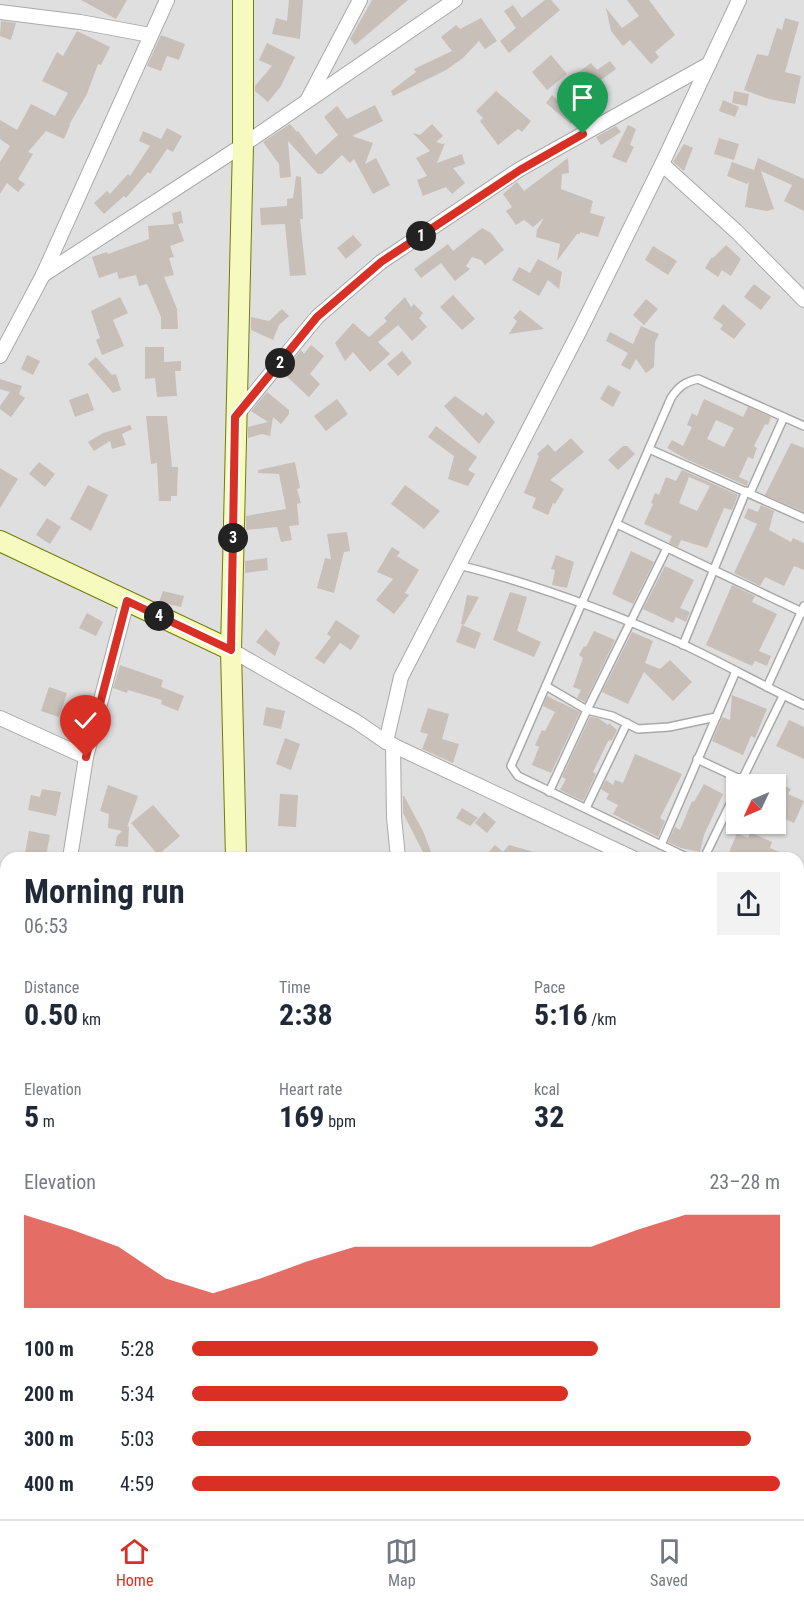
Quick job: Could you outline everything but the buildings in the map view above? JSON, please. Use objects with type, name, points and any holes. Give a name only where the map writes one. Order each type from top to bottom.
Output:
[{"type":"main road","points":[[236,852],[231,650],[243,145],[243,0]]},
{"type":"main road","points":[[0,541],[231,650]]},
{"type":"street","points":[[0,356],[43,275],[167,0]]},
{"type":"street","points":[[307,100],[360,0]]},
{"type":"street","points":[[43,275],[243,145],[455,0]]},
{"type":"street","points":[[397,852],[389,743],[401,678],[581,328],[662,164],[739,0]]},
{"type":"street","points":[[0,12],[80,22],[150,36]]},
{"type":"street","points":[[235,417],[317,317],[381,262],[520,170],[709,64]]},
{"type":"street","points":[[662,164],[737,232],[804,300]]},
{"type":"street","points":[[71,852],[86,757],[127,601]]},
{"type":"street","points":[[231,650],[357,722],[389,743],[620,852]]},
{"type":"street","points":[[0,718],[86,757]]},
{"type":"lane","points":[[676,852],[518,776],[512,766],[671,398],[677,389],[686,382],[698,379],[804,426]]},
{"type":"lane","points":[[683,645],[748,492],[784,417]]},
{"type":"lane","points":[[649,449],[804,518]]},
{"type":"lane","points":[[617,524],[803,610],[767,687]]},
{"type":"lane","points":[[549,792],[667,548]]},
{"type":"lane","points":[[459,565],[501,575],[630,622],[683,645],[804,705]]},
{"type":"lane","points":[[661,845],[736,671]]},
{"type":"lane","points":[[546,686],[587,710],[612,716],[638,729],[669,727],[716,717]]},
{"type":"lane","points":[[745,774],[783,696]]},
{"type":"lane","points":[[586,808],[627,723]]},
{"type":"lane","points":[[697,759],[726,774]]},
{"type":"lane","points":[[707,852],[726,813]]},
{"type":"shaded area","points":[[0,0],[804,0],[804,852],[0,852]]},
{"type":"route","points":[[86,757],[127,601],[231,650],[235,417],[317,317],[381,262],[520,170],[583,134]]}]
